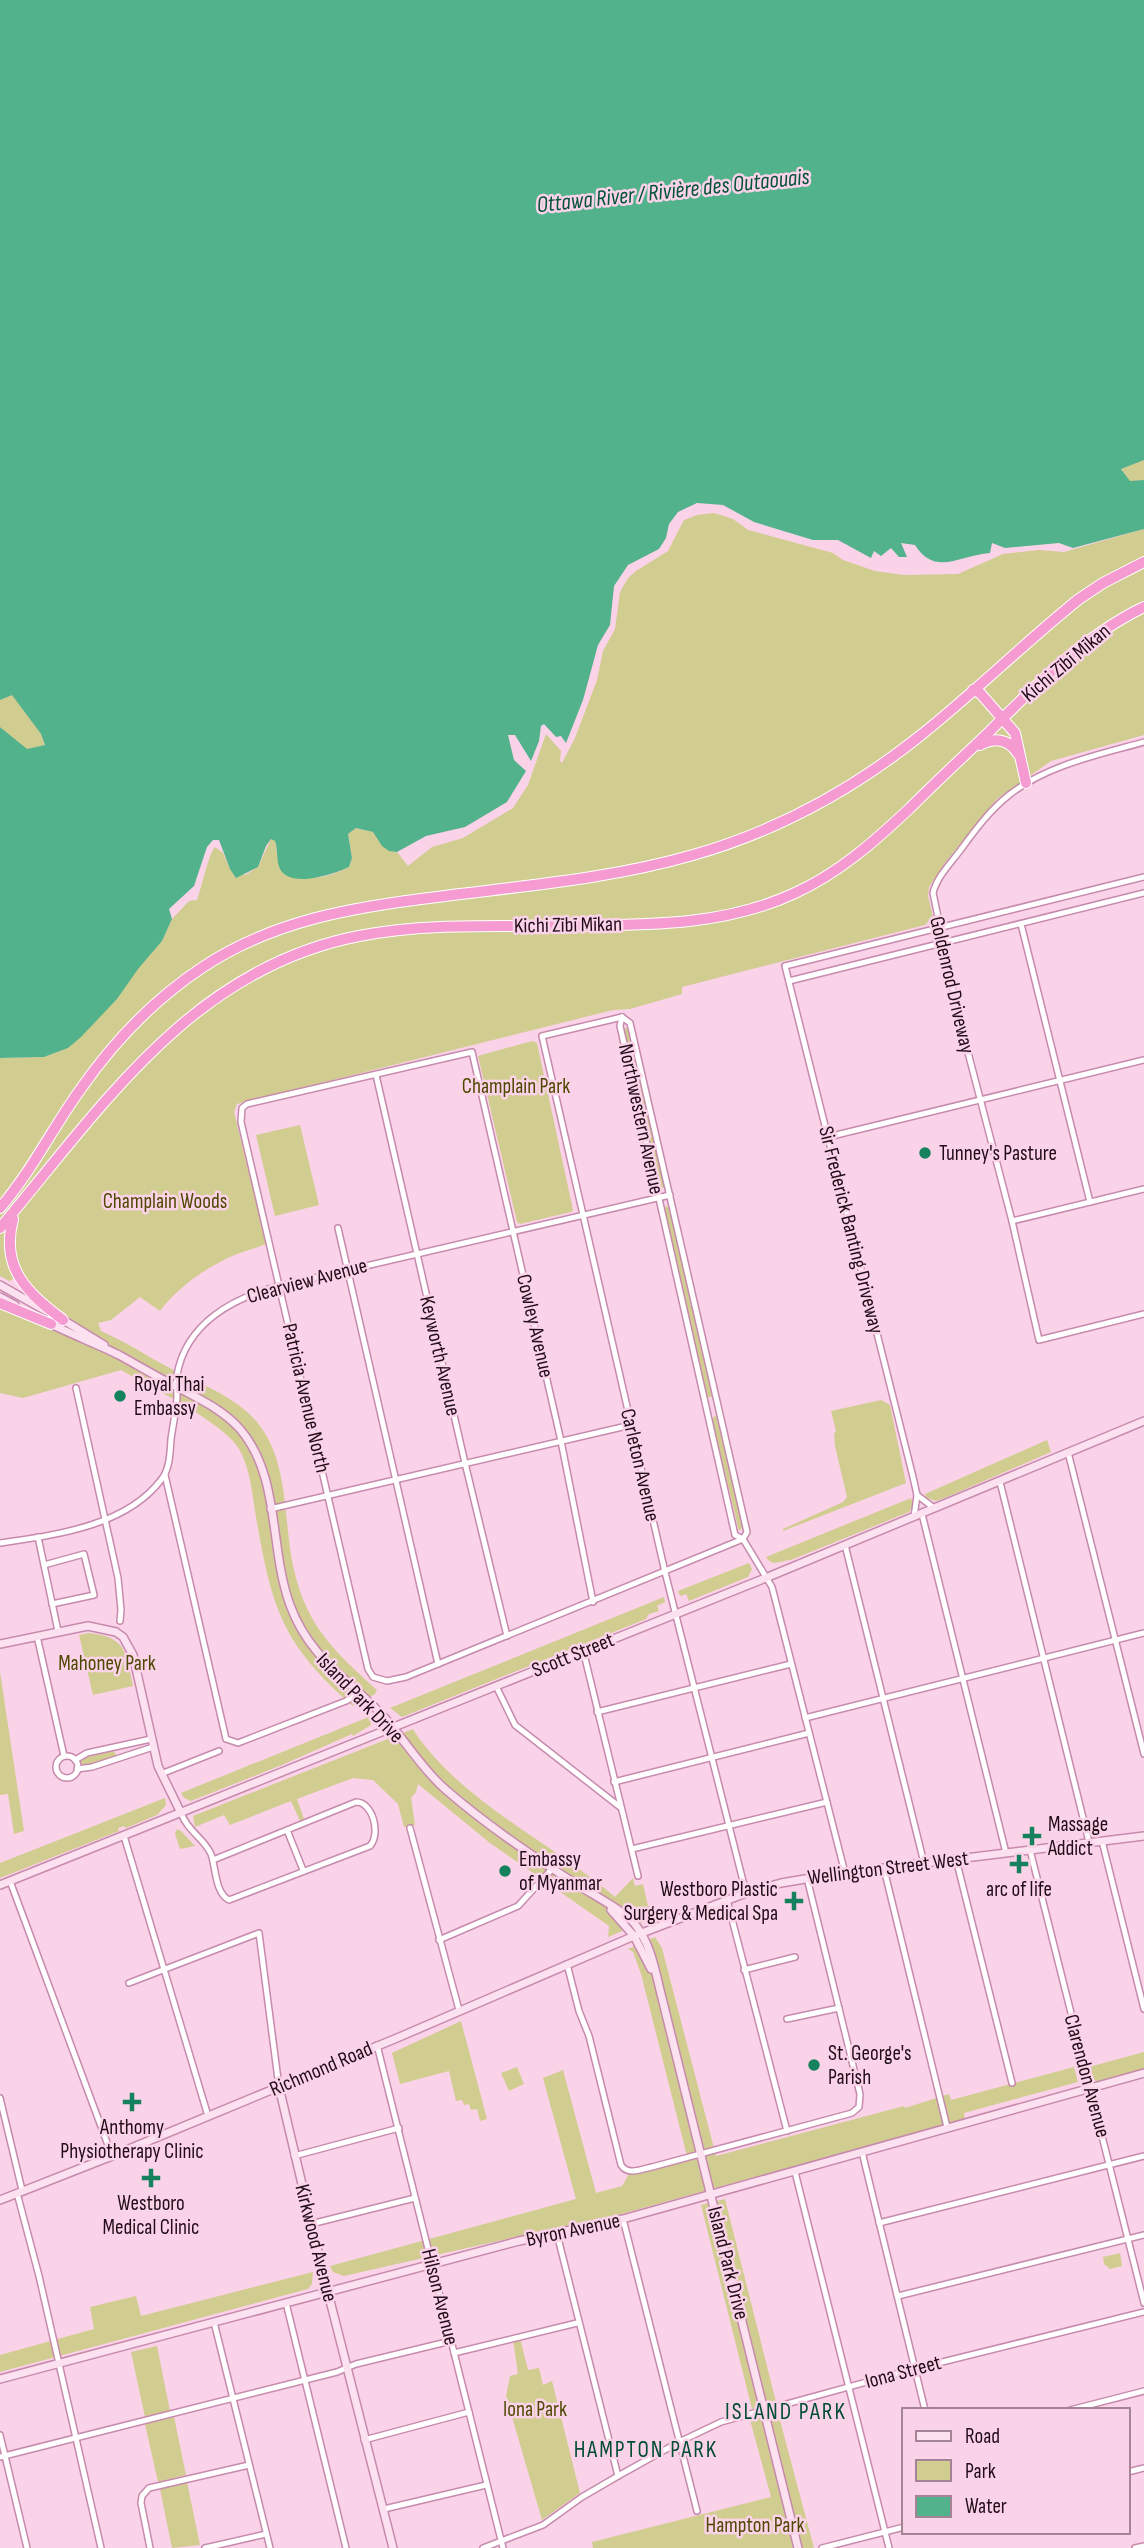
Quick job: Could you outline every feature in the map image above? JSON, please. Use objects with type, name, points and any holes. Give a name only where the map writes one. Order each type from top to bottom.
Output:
[{"type":"highway","name":"Kichi Zībī Mīkan","points":[[0,1208],[33,1164],[78,1092],[118,1041],[153,1004],[215,959],[272,931],[327,914],[644,868],[708,851],[767,828],[816,805],[874,770],[916,739],[1079,599],[1144,562]]},
{"type":"highway","name":"Kichi Zībī Mīkan","points":[[0,1228],[153,1048],[197,1010],[243,980],[313,948],[356,936],[424,928],[701,921],[743,912],[782,899],[825,877],[850,860],[883,833],[1003,718],[1091,639],[1144,607]]},
{"type":"highway","points":[[973,690],[979,692],[1017,737],[1026,783]]},
{"type":"highway","points":[[971,750],[986,742],[998,740],[1012,746],[1020,757]]},
{"type":"highway","points":[[0,1200],[33,1164]]},
{"type":"highway","points":[[37,1184],[9,1225],[3,1255],[19,1286],[63,1320]]},
{"type":"highway","points":[[0,1303],[51,1324]]},
{"type":"main road","name":"Island Park Drive","points":[[0,1285],[118,1355]]},
{"type":"main road","name":"Island Park Drive","points":[[0,1297],[118,1355],[218,1409],[243,1433],[262,1467],[280,1574],[298,1623],[319,1657],[380,1713],[443,1787],[552,1869],[603,1902],[637,1934],[656,1978],[798,2548]]},
{"type":"main road","name":"Scott Street","points":[[0,1885],[768,1577],[1144,1421]]},
{"type":"main road","points":[[0,1644],[83,1627],[98,1627],[116,1632],[126,1641],[133,1655],[152,1743],[163,1778],[181,1813]]},
{"type":"main road","name":"Wellington Street West","points":[[637,1934],[726,1899],[807,1878],[1144,1836]]},
{"type":"main road","name":"Richmond Road","points":[[0,2200],[279,2087],[637,1934]]},
{"type":"main road","name":"Byron Avenue","points":[[0,2379],[529,2239],[623,2219],[1144,2073]]},
{"type":"main road","name":"Kirkwood Avenue","points":[[279,2087],[364,2440],[393,2548]]},
{"type":"street","name":"Goldenrod Driveway","points":[[1144,742],[1048,772],[1009,794],[990,813],[935,885],[933,897],[1039,1340],[1144,1314]]},
{"type":"street","points":[[939,927],[1144,877]]},
{"type":"street","points":[[789,981],[1144,893]]},
{"type":"street","points":[[1021,924],[1090,1202]]},
{"type":"street","name":"Sir Frederick Banting Driveway","points":[[918,1516],[913,1477],[785,966],[939,927]]},
{"type":"street","name":"Carleton Avenue","points":[[622,1017],[542,1036],[665,1572],[746,1893]]},
{"type":"street","name":"Northwestern Avenue","points":[[743,1539],[747,1532],[670,1195],[630,1023],[622,1017],[620,1026],[735,1535],[743,1539],[768,1577],[845,1873]]},
{"type":"street","name":"Cowley Avenue","points":[[376,1075],[472,1052],[561,1441],[593,1601]]},
{"type":"street","points":[[828,1137],[1144,1060]]},
{"type":"street","name":"Patricia Avenue North","points":[[376,1075],[252,1102],[242,1108],[241,1122],[368,1669],[374,1678],[382,1681],[399,1679],[438,1664]]},
{"type":"street","name":"Keyworth Avenue","points":[[376,1075],[464,1463],[507,1636]]},
{"type":"street","points":[[1012,1221],[1144,1189]]},
{"type":"street","name":"Clearview Avenue","points":[[165,1475],[177,1375],[186,1350],[211,1318],[239,1298],[417,1253],[670,1195]]},
{"type":"street","points":[[338,1228],[438,1664],[743,1539]]},
{"type":"street","points":[[76,1388],[118,1578],[120,1621]]},
{"type":"street","points":[[707,1409],[718,1406]]},
{"type":"street","points":[[270,1508],[631,1425]]},
{"type":"street","points":[[1068,1452],[1144,1754]]},
{"type":"street","points":[[0,1543],[38,1537],[105,1520],[139,1502],[165,1475]]},
{"type":"street","points":[[165,1475],[226,1739],[238,1743],[362,1696]]},
{"type":"street","points":[[1000,1482],[1088,1842]]},
{"type":"street","points":[[917,1495],[935,1509]]},
{"type":"street","points":[[918,1516],[1006,1853]]},
{"type":"street","points":[[38,1537],[58,1632]]},
{"type":"street","points":[[845,1545],[924,1863]]},
{"type":"street","points":[[44,1565],[84,1554],[94,1595],[52,1604]]},
{"type":"street","points":[[805,1718],[1144,1633]]},
{"type":"street","points":[[37,1636],[64,1756]]},
{"type":"street","points":[[583,1650],[638,1875]]},
{"type":"street","points":[[597,1712],[792,1664]]},
{"type":"street","points":[[496,1686],[518,1729],[620,1807]]},
{"type":"street","points":[[614,1782],[809,1733]]},
{"type":"street","points":[[64,1756],[56,1765],[60,1775],[71,1777],[77,1769],[92,1767],[152,1743]]},
{"type":"street","points":[[75,1760],[87,1753],[152,1743]]},
{"type":"street","points":[[163,1778],[219,1751]]},
{"type":"street","points":[[64,1756],[75,1760]]},
{"type":"street","points":[[75,1760],[77,1769]]},
{"type":"street","points":[[181,1813],[185,1824],[204,1843],[213,1860],[221,1893],[229,1900],[373,1844],[375,1832],[370,1810],[363,1802],[356,1802],[213,1860]]},
{"type":"street","points":[[632,1849],[827,1802]]},
{"type":"street","points":[[410,1828],[459,2010]]},
{"type":"street","points":[[287,1830],[303,1870]]},
{"type":"street","points":[[124,1836],[208,2116]]},
{"type":"street","points":[[1102,1841],[1144,2009]]},
{"type":"street","name":"Clarendon Avenue","points":[[1030,1850],[1144,2302]]},
{"type":"street","points":[[956,1860],[1012,2083]]},
{"type":"street","points":[[439,1940],[518,1906],[552,1869]]},
{"type":"street","points":[[884,1869],[947,2127]]},
{"type":"street","points":[[567,1965],[579,2011],[589,2036],[621,2165],[625,2170],[630,2172],[852,2113],[859,2107],[861,2100],[807,1878]]},
{"type":"street","points":[[10,1881],[112,2156]]},
{"type":"street","points":[[726,1899],[787,2131]]},
{"type":"street","name":"Kirkwood Avenue","points":[[163,1970],[259,1933],[279,2087]]},
{"type":"street","points":[[744,1970],[795,1957]]},
{"type":"street","points":[[129,1983],[163,1970]]},
{"type":"street","points":[[787,2019],[839,2008]]},
{"type":"street","name":"Hilson Avenue","points":[[377,2045],[503,2548]]},
{"type":"street","points":[[0,2098],[102,2548]]},
{"type":"street","points":[[294,2155],[398,2128]]},
{"type":"street","points":[[862,2152],[924,2408]]},
{"type":"street","points":[[879,2223],[1144,2156]]},
{"type":"street","points":[[794,2172],[889,2548]]},
{"type":"street","points":[[311,2224],[415,2198]]},
{"type":"street","points":[[623,2219],[697,2511]]},
{"type":"street","points":[[557,2234],[618,2476]]},
{"type":"street","points":[[898,2297],[1144,2235]]},
{"type":"street","points":[[286,2303],[346,2548]]},
{"type":"street","name":"Iona Street","points":[[483,2548],[543,2525],[582,2497],[618,2476],[721,2422],[914,2369],[1144,2312]]},
{"type":"street","points":[[214,2322],[270,2548]]},
{"type":"street","points":[[454,2353],[578,2323]]},
{"type":"street","points":[[2,2456],[304,2381],[452,2341]]},
{"type":"street","points":[[1078,2408],[1144,2391]]},
{"type":"street","points":[[364,2440],[469,2412]]},
{"type":"street","points":[[0,2435],[2,2456],[27,2548]]},
{"type":"street","points":[[150,2548],[141,2504],[142,2496],[149,2488],[249,2465]]},
{"type":"street","points":[[384,2509],[486,2485]]},
{"type":"street","points":[[822,2548],[902,2528]]},
{"type":"street","points":[[205,2548],[266,2534]]},
{"type":"street","points":[[1135,2548],[1144,2546]]},
{"type":"green space","points":[[1144,460],[1144,480],[1130,482],[1121,468]]},
{"type":"green space","name":"Champlain Woods","points":[[714,513],[733,519],[748,530],[833,553],[843,560],[875,571],[904,575],[958,574],[1003,554],[1039,550],[1064,552],[1144,529],[1144,735],[1051,761],[997,799],[929,887],[928,896],[933,917],[925,925],[682,987],[682,994],[630,1009],[613,1010],[237,1104],[234,1112],[266,1244],[235,1255],[201,1273],[174,1295],[160,1311],[140,1297],[111,1320],[98,1323],[101,1331],[229,1399],[260,1426],[270,1442],[281,1477],[294,1570],[307,1608],[336,1651],[377,1690],[375,1694],[353,1706],[310,1663],[284,1622],[268,1576],[247,1467],[239,1449],[223,1432],[196,1412],[121,1370],[23,1398],[0,1393],[0,1306],[56,1331],[66,1314],[36,1294],[18,1277],[9,1281],[0,1276],[0,1058],[44,1057],[68,1048],[117,999],[137,969],[162,941],[172,919],[189,901],[197,900],[215,847],[223,853],[230,869],[245,875],[258,867],[271,839],[275,840],[278,861],[286,875],[318,877],[349,867],[352,858],[348,834],[356,828],[373,832],[383,845],[397,852],[408,866],[432,847],[463,838],[513,808],[528,785],[546,734],[561,751],[562,763],[575,738],[597,680],[603,651],[615,629],[620,592],[628,578],[668,551],[684,520]]},
{"type":"green space","points":[[12,694],[41,734],[45,745],[27,750],[0,727],[0,700]]},
{"type":"green space","points":[[624,1028],[629,1028],[665,1185],[663,1188],[658,1187]]},
{"type":"green space","name":"Champlain Park","points":[[532,1041],[537,1043],[573,1210],[520,1224],[517,1222],[478,1056]]},
{"type":"green space","points":[[300,1125],[319,1205],[275,1216],[256,1135]]},
{"type":"green space","points":[[666,1206],[670,1208],[712,1397],[707,1397],[664,1210]]},
{"type":"green space","points":[[881,1400],[890,1405],[906,1483],[783,1531],[843,1502],[847,1497],[835,1446],[836,1431],[831,1411]]},
{"type":"green space","points":[[716,1415],[743,1527],[739,1531],[712,1419]]},
{"type":"green space","points":[[1047,1440],[1051,1452],[936,1501],[927,1498],[925,1494]]},
{"type":"green space","points":[[911,1498],[913,1505],[909,1512],[791,1560],[774,1563],[766,1557]]},
{"type":"green space","points":[[749,1563],[752,1569],[748,1577],[689,1601],[686,1594],[679,1594],[678,1591]]},
{"type":"green space","points":[[664,1597],[665,1602],[657,1606],[659,1611],[649,1614],[646,1619],[402,1717],[390,1708]]},
{"type":"green space","name":"Mahoney Park","points":[[89,1633],[111,1638],[123,1649],[133,1686],[93,1695],[79,1635]]},
{"type":"green space","points":[[0,1672],[24,1831],[14,1834],[8,1794],[0,1795]]},
{"type":"green space","points":[[371,1716],[371,1725],[353,1736],[352,1734],[282,1765],[191,1801],[181,1793]]},
{"type":"green space","points":[[413,1729],[436,1759],[456,1779],[615,1897],[633,1878],[635,1886],[643,1884],[648,1906],[652,1906],[656,1917],[608,1937],[609,1926],[490,1843],[418,1784],[411,1798],[415,1825],[404,1827],[398,1804],[373,1780],[353,1778],[297,1799],[304,1819],[300,1821],[291,1801],[230,1825],[224,1815],[195,1827],[193,1816]]},
{"type":"green space","points":[[113,1751],[115,1758],[90,1765],[81,1764],[81,1761],[88,1757]]},
{"type":"green space","points":[[165,1798],[166,1805],[157,1815],[126,1828],[118,1828],[119,1831],[0,1878],[0,1863]]},
{"type":"green space","points":[[177,1829],[195,1846],[180,1849],[175,1834]]},
{"type":"green space","points":[[655,1937],[662,1948],[716,2156],[904,2106],[905,2108],[949,2094],[951,2100],[1074,2067],[1078,2082],[964,2113],[965,2119],[589,2223],[344,2276],[333,2272],[330,2266],[576,2199],[543,2078],[563,2070],[596,2193],[622,2186],[629,2174],[688,2160],[641,1974],[633,1952],[628,1949]]},
{"type":"green space","points":[[461,2021],[487,2119],[480,2121],[477,2109],[471,2110],[469,2104],[464,2105],[462,2100],[456,2101],[449,2071],[400,2084],[392,2053]]},
{"type":"green space","points":[[1144,2052],[1144,2069],[1097,2082],[1093,2079],[1089,2067]]},
{"type":"green space","points":[[517,2067],[524,2084],[509,2091],[501,2073]]},
{"type":"green space","points":[[725,2199],[776,2402],[752,2409],[701,2205]]},
{"type":"green space","points":[[1120,2253],[1122,2266],[1110,2269],[1104,2264],[1103,2257]]},
{"type":"green space","points":[[313,2272],[312,2284],[308,2289],[0,2372],[0,2355],[94,2329],[90,2307],[136,2296],[141,2316]]},
{"type":"green space","name":"Iona Park","points":[[520,2338],[528,2370],[539,2368],[543,2385],[552,2381],[580,2493],[542,2520],[506,2396],[510,2376],[518,2374],[513,2340]]},
{"type":"green space","points":[[157,2346],[170,2411],[145,2417],[131,2352]]},
{"type":"green space","name":"Hampton Park","points":[[777,2409],[814,2548],[593,2548],[592,2542],[771,2497],[749,2416]]},
{"type":"green space","points":[[174,2417],[186,2475],[158,2482],[145,2424]]},
{"type":"green space","points":[[187,2482],[200,2545],[172,2548],[160,2489]]},
{"type":"water","name":"Ottawa River / Rivière des Outaouais","points":[[0,0],[1144,0],[1144,460],[1121,469],[1130,481],[1144,480],[1144,529],[1073,548],[1059,543],[1005,548],[992,543],[990,553],[949,562],[931,560],[915,545],[901,543],[907,557],[899,557],[891,548],[881,556],[874,551],[871,558],[838,540],[813,540],[754,522],[723,505],[697,503],[678,512],[669,524],[666,538],[659,549],[628,565],[614,586],[610,625],[598,645],[583,700],[566,743],[544,724],[541,726],[539,741],[531,761],[515,735],[508,735],[514,760],[526,771],[507,802],[465,827],[426,836],[397,852],[382,846],[373,832],[356,828],[348,834],[352,858],[349,867],[313,878],[293,878],[286,875],[280,869],[275,841],[271,839],[258,867],[236,878],[219,840],[213,840],[207,847],[194,886],[169,909],[172,919],[162,941],[117,999],[81,1037],[68,1048],[44,1057],[0,1058],[0,727],[27,749],[45,745],[41,734],[12,695],[0,700]]},
{"type":"place","name":"Tunney's Pasture","points":[[925,1153]]},
{"type":"place","name":"Royal Thai Embassy","points":[[120,1396]]},
{"type":"place","name":"Massage Addict","points":[[1032,1836]]},
{"type":"place","name":"arc of life","points":[[1019,1864]]},
{"type":"place","name":"Embassy of Myanmar","points":[[505,1871]]},
{"type":"place","name":"Westboro Plastic Surgery & Medical Spa","points":[[794,1901]]},
{"type":"place","name":"St. George's Parish","points":[[814,2065]]},
{"type":"place","name":"Anthomy Physiotherapy Clinic","points":[[132,2102]]},
{"type":"place","name":"Westboro Medical Clinic","points":[[151,2178]]},
{"type":"district","name":"ISLAND PARK","points":[[786,2412]]},
{"type":"district","name":"HAMPTON PARK","points":[[646,2450]]}]
